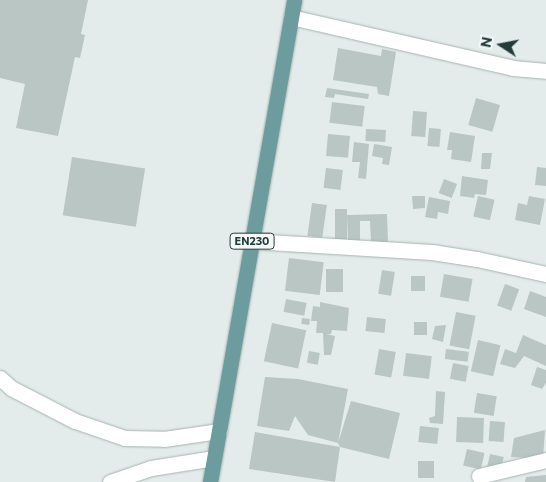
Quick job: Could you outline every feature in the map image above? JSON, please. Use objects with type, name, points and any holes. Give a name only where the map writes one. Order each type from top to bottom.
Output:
[{"type":"main road","name":"EN230","points":[[210,482],[294,0]]},
{"type":"street","points":[[291,17],[513,68],[546,71]]},
{"type":"street","points":[[252,241],[432,252],[477,259],[546,274]]},
{"type":"street","points":[[0,378],[12,388],[75,421],[125,438],[164,439],[219,431]]},
{"type":"street","points":[[110,482],[152,468],[214,458]]},
{"type":"street","points":[[479,476],[546,460]]},
{"type":"building","points":[[0,0],[88,0],[81,34],[85,35],[80,58],[75,57],[58,136],[16,128],[25,84],[0,78]]},
{"type":"building","points":[[338,48],[381,56],[382,49],[396,52],[389,96],[378,94],[377,87],[333,80]]},
{"type":"building","points":[[327,88],[369,94],[368,99],[335,94],[334,98],[325,97]]},
{"type":"building","points":[[476,98],[500,105],[492,132],[468,125]]},
{"type":"building","points":[[332,102],[365,106],[362,127],[329,123]]},
{"type":"building","points":[[413,111],[427,112],[425,137],[411,136]]},
{"type":"building","points":[[429,128],[441,129],[439,147],[427,146]]},
{"type":"building","points":[[366,129],[386,130],[385,142],[365,141]]},
{"type":"building","points":[[450,132],[475,136],[471,162],[451,159],[452,150],[447,150]]},
{"type":"building","points":[[328,134],[350,136],[348,158],[326,156]]},
{"type":"building","points":[[354,142],[369,144],[366,179],[358,178],[360,162],[352,162]]},
{"type":"building","points":[[374,144],[392,147],[389,165],[382,164],[383,158],[372,156]]},
{"type":"building","points":[[482,153],[492,153],[490,169],[481,169]]},
{"type":"building","points":[[72,157],[145,169],[136,227],[63,215]]},
{"type":"building","points":[[537,167],[546,168],[546,186],[535,185]]},
{"type":"building","points":[[326,168],[343,170],[340,190],[324,188]]},
{"type":"building","points":[[462,176],[488,180],[486,195],[475,194],[474,198],[460,196]]},
{"type":"building","points":[[444,179],[457,184],[452,198],[439,193]]},
{"type":"building","points":[[412,196],[425,196],[425,208],[413,209]]},
{"type":"building","points":[[478,196],[495,200],[490,220],[473,216]]},
{"type":"building","points":[[529,196],[545,199],[540,225],[515,220],[518,203],[527,205]]},
{"type":"building","points":[[429,197],[450,201],[448,214],[438,212],[437,219],[425,217]]},
{"type":"building","points":[[312,203],[327,205],[322,238],[307,236]]},
{"type":"building","points":[[335,209],[347,209],[347,239],[335,239]]},
{"type":"building","points":[[387,214],[388,242],[371,242],[370,221],[360,221],[360,241],[348,241],[347,215]]},
{"type":"building","points":[[289,258],[324,262],[320,295],[285,291]]},
{"type":"building","points":[[326,269],[343,269],[343,292],[326,292]]},
{"type":"building","points":[[382,270],[395,272],[391,296],[378,294]]},
{"type":"building","points":[[444,274],[473,279],[469,302],[440,297]]},
{"type":"building","points":[[411,276],[425,276],[425,291],[411,291]]},
{"type":"building","points":[[505,284],[519,289],[511,311],[497,306]]},
{"type":"building","points":[[530,291],[546,297],[546,317],[524,309]]},
{"type":"building","points":[[286,299],[307,303],[304,316],[284,312]]},
{"type":"building","points":[[320,302],[349,308],[347,331],[332,330],[331,334],[326,334],[335,336],[331,355],[324,355],[323,333],[316,333],[317,321],[311,321],[313,306],[320,307]]},
{"type":"building","points":[[456,312],[476,316],[469,349],[450,345]]},
{"type":"building","points":[[367,317],[386,319],[384,333],[366,331]]},
{"type":"building","points":[[302,318],[310,319],[309,325],[301,324]]},
{"type":"building","points":[[414,322],[427,322],[427,335],[414,335]]},
{"type":"building","points":[[272,323],[306,330],[298,368],[264,361]]},
{"type":"building","points":[[446,325],[443,342],[432,339],[435,326]]},
{"type":"building","points":[[523,335],[546,345],[546,366],[524,356],[515,368],[500,364],[505,349],[516,353]]},
{"type":"building","points":[[478,340],[500,345],[493,376],[471,371]]},
{"type":"building","points":[[379,349],[396,352],[391,378],[374,375]]},
{"type":"building","points":[[446,349],[469,352],[468,362],[445,359]]},
{"type":"building","points":[[309,351],[320,353],[318,365],[307,363]]},
{"type":"building","points":[[406,353],[432,356],[429,379],[403,376]]},
{"type":"building","points":[[453,363],[469,366],[466,382],[450,379]]},
{"type":"building","points":[[537,367],[546,370],[546,383],[542,389],[531,385]]},
{"type":"building","points":[[265,377],[298,379],[348,389],[338,443],[308,435],[295,416],[289,431],[257,426]]},
{"type":"building","points":[[436,391],[445,392],[443,424],[430,423],[429,418],[435,416]]},
{"type":"building","points":[[477,393],[497,396],[494,416],[474,413]]},
{"type":"building","points":[[351,401],[400,413],[389,459],[340,447],[338,443]]},
{"type":"building","points":[[457,417],[484,418],[483,443],[456,442]]},
{"type":"building","points":[[490,421],[505,422],[504,442],[489,441]]},
{"type":"building","points":[[420,426],[439,428],[437,444],[418,442]]},
{"type":"building","points":[[545,430],[543,459],[511,457],[514,438]]},
{"type":"building","points":[[255,432],[340,447],[335,482],[249,469]]},
{"type":"building","points":[[467,449],[485,453],[481,470],[463,466]]},
{"type":"building","points":[[490,454],[504,457],[501,472],[487,469]]},
{"type":"building","points":[[418,461],[434,461],[434,478],[418,478]]},
{"type":"building","points":[[546,475],[546,482],[525,482],[526,477]]}]
